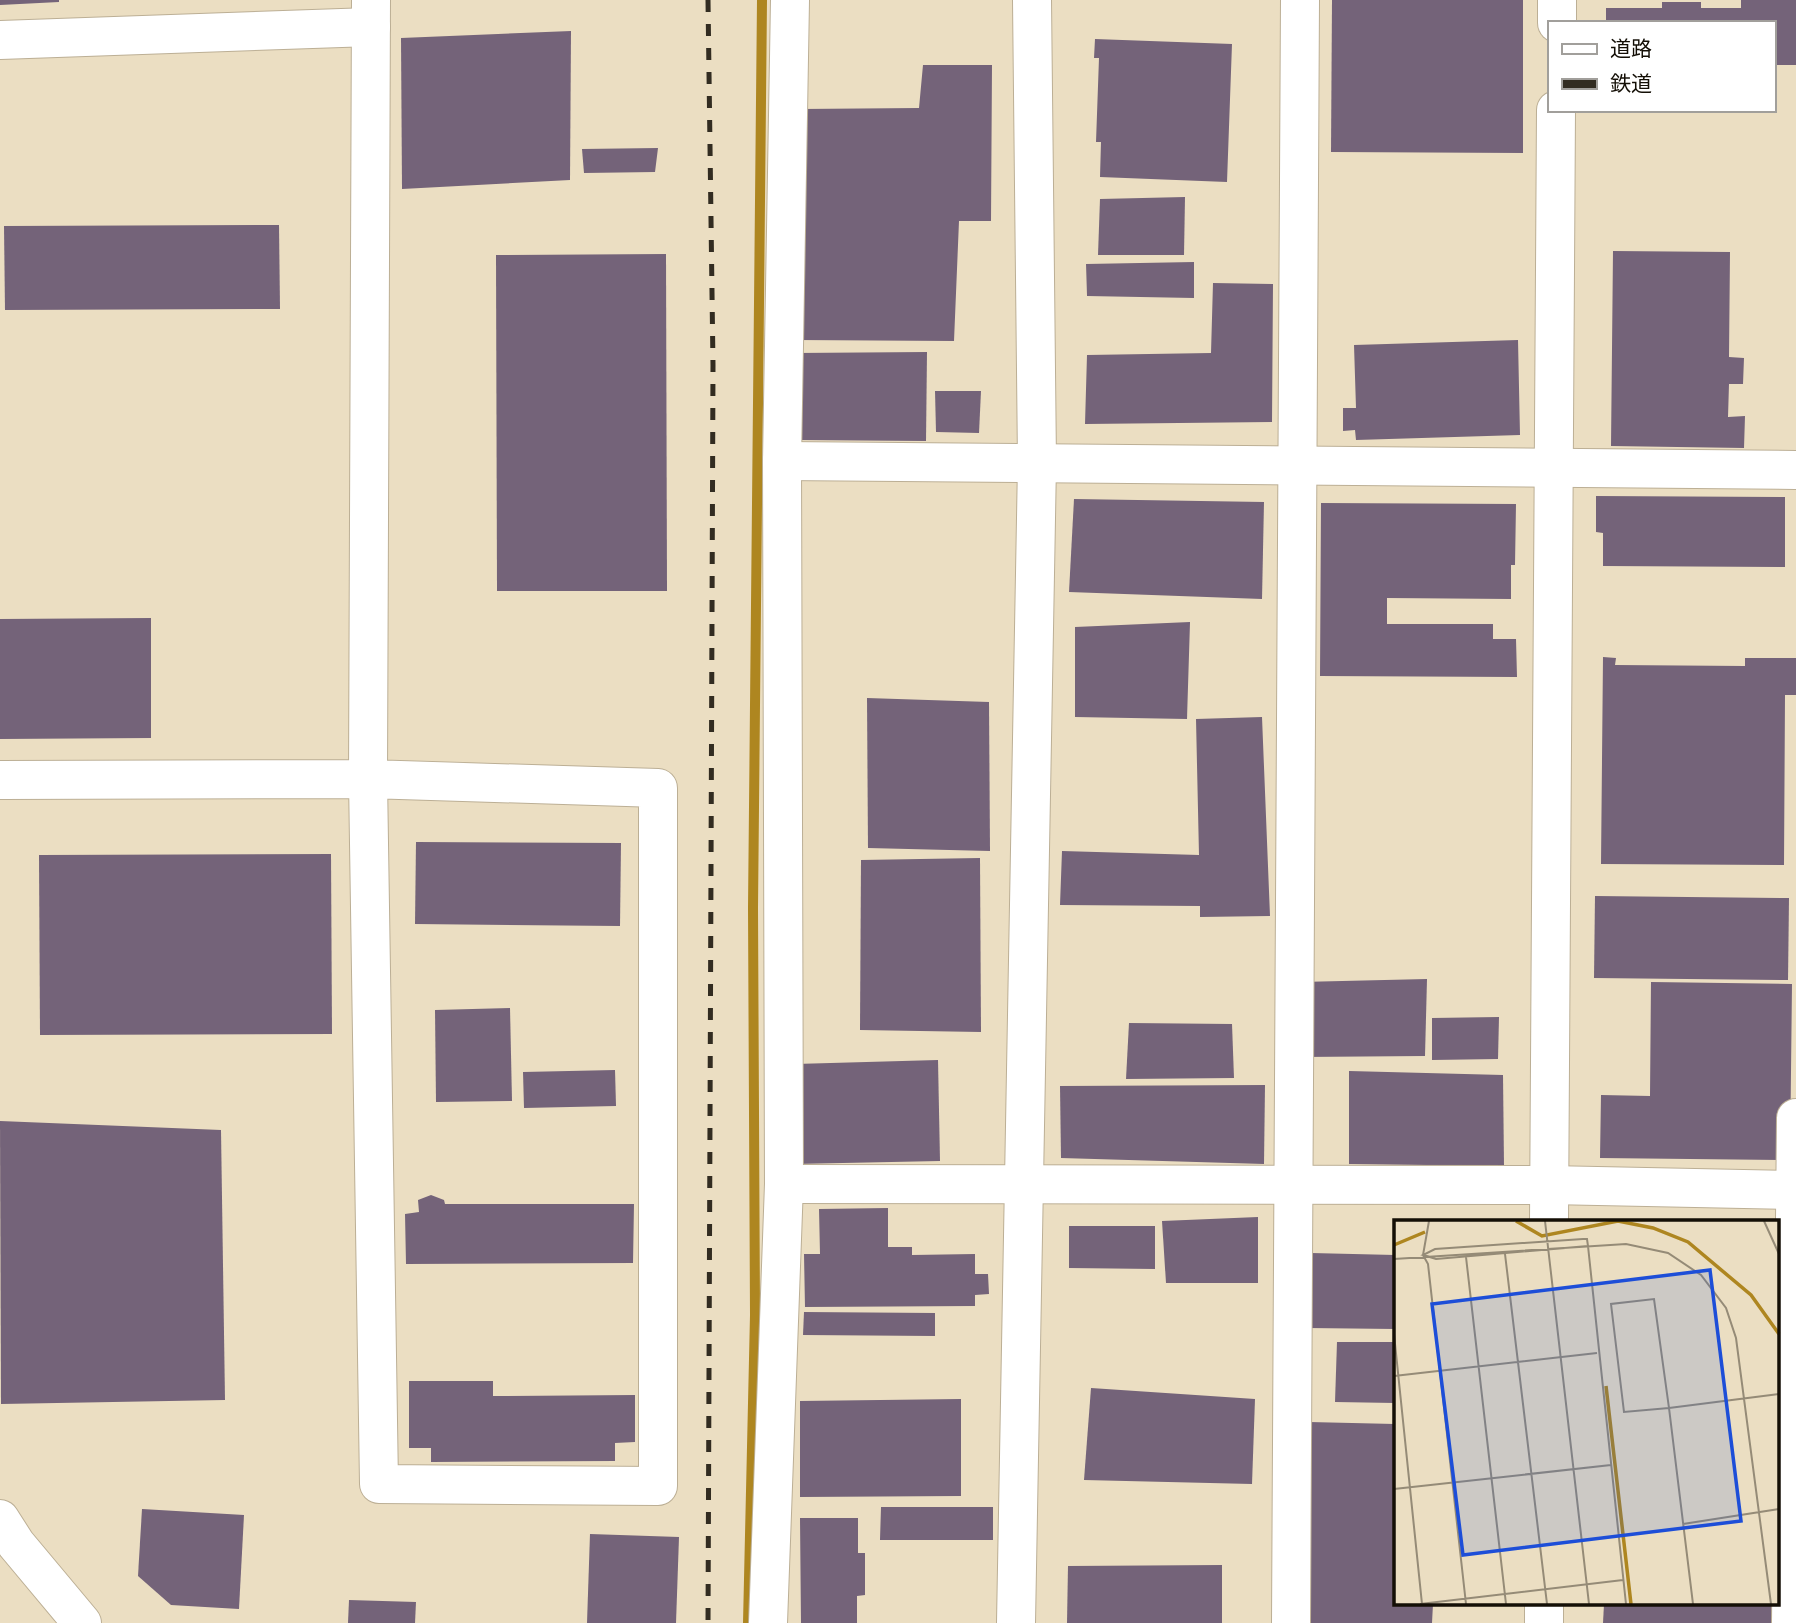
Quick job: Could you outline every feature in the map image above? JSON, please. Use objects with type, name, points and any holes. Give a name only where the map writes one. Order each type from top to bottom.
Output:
[{"type":"street","points":[[768,1623],[784,1184],[782,461],[790,0]]},
{"type":"street","points":[[1016,1623],[1037,463],[1032,0]]},
{"type":"street","points":[[1291,1623],[1300,0]]},
{"type":"street","points":[[1557,21],[1558,0]]},
{"type":"street","points":[[0,40],[371,14],[368,779],[379,1484],[657,1486],[658,788],[368,779],[0,780]]},
{"type":"street","points":[[1549,1220],[1556,112]]},
{"type":"street","points":[[782,461],[1796,470]]},
{"type":"street","points":[[1791,1623],[1796,1118]]},
{"type":"street","points":[[784,1184],[1549,1185],[1795,1190]]},
{"type":"street","points":[[0,1519],[16,1544],[82,1623]]},
{"type":"building","points":[[0,0],[59,0],[59,2],[0,5]]},
{"type":"building","points":[[1332,0],[1523,0],[1523,153],[1331,152]]},
{"type":"building","points":[[1741,0],[1796,0],[1796,65],[1775,65],[1775,21],[1606,21],[1606,8],[1662,8],[1662,2],[1701,2],[1701,8],[1741,8]]},
{"type":"building","points":[[571,31],[570,180],[402,189],[401,38]]},
{"type":"building","points":[[1095,39],[1232,44],[1227,182],[1100,177],[1101,142],[1096,142],[1099,58],[1094,58]]},
{"type":"building","points":[[923,65],[992,65],[991,221],[959,221],[954,341],[796,340],[801,109],[919,108]]},
{"type":"building","points":[[658,148],[655,172],[584,173],[582,149]]},
{"type":"building","points":[[1185,197],[1184,255],[1098,255],[1100,199]]},
{"type":"building","points":[[279,225],[280,309],[5,310],[4,226]]},
{"type":"building","points":[[1613,251],[1730,252],[1729,357],[1744,358],[1743,384],[1729,384],[1728,417],[1745,416],[1744,448],[1611,446]]},
{"type":"building","points":[[666,254],[667,591],[497,591],[496,255]]},
{"type":"building","points":[[1194,262],[1194,298],[1087,296],[1086,264]]},
{"type":"building","points":[[1213,283],[1273,284],[1272,422],[1085,424],[1087,355],[1211,353]]},
{"type":"building","points":[[1518,340],[1520,435],[1356,440],[1355,430],[1343,431],[1343,408],[1356,408],[1354,345]]},
{"type":"building","points":[[927,352],[926,441],[797,440],[795,353]]},
{"type":"building","points":[[935,391],[981,391],[979,433],[936,432]]},
{"type":"building","points":[[1596,496],[1785,497],[1785,567],[1603,566],[1603,533],[1596,532]]},
{"type":"building","points":[[1074,499],[1264,502],[1262,599],[1069,592]]},
{"type":"building","points":[[1321,503],[1516,504],[1515,565],[1511,565],[1511,599],[1387,598],[1387,624],[1493,624],[1493,639],[1516,639],[1517,677],[1320,676]]},
{"type":"building","points":[[151,618],[151,738],[0,739],[0,619]]},
{"type":"building","points":[[1190,622],[1187,719],[1075,717],[1075,627]]},
{"type":"building","points":[[1603,657],[1616,658],[1615,665],[1745,666],[1745,658],[1796,658],[1796,695],[1785,695],[1784,865],[1601,864]]},
{"type":"building","points":[[867,698],[989,702],[990,851],[868,848]]},
{"type":"building","points":[[1262,717],[1270,916],[1200,917],[1200,906],[1060,905],[1062,851],[1199,855],[1196,719]]},
{"type":"building","points":[[416,842],[621,843],[620,926],[415,924]]},
{"type":"building","points":[[331,854],[332,1034],[40,1035],[39,855]]},
{"type":"building","points":[[980,858],[981,1032],[860,1030],[861,860]]},
{"type":"building","points":[[1595,896],[1789,898],[1788,980],[1594,978]]},
{"type":"building","points":[[1427,979],[1425,1056],[1301,1057],[1300,982]]},
{"type":"building","points":[[1651,982],[1792,984],[1790,1160],[1600,1158],[1601,1095],[1650,1096]]},
{"type":"building","points":[[510,1008],[512,1101],[436,1102],[435,1010]]},
{"type":"building","points":[[1499,1017],[1498,1059],[1432,1060],[1432,1018]]},
{"type":"building","points":[[1129,1023],[1232,1024],[1234,1078],[1126,1079]]},
{"type":"building","points":[[938,1060],[940,1161],[794,1164],[795,1064]]},
{"type":"building","points":[[615,1070],[616,1106],[524,1108],[523,1072]]},
{"type":"building","points":[[1349,1071],[1503,1075],[1504,1166],[1349,1164]]},
{"type":"building","points":[[1265,1085],[1264,1164],[1061,1158],[1060,1086]]},
{"type":"building","points":[[0,1121],[221,1130],[225,1400],[1,1404]]},
{"type":"building","points":[[431,1195],[444,1200],[445,1204],[634,1204],[633,1263],[406,1264],[405,1214],[419,1212],[418,1200]]},
{"type":"building","points":[[888,1208],[888,1247],[912,1247],[912,1255],[975,1254],[975,1274],[988,1274],[989,1294],[975,1295],[975,1306],[805,1307],[804,1254],[820,1254],[819,1209]]},
{"type":"building","points":[[1258,1217],[1258,1283],[1166,1283],[1162,1221]]},
{"type":"building","points":[[1069,1226],[1155,1226],[1155,1269],[1069,1268]]},
{"type":"building","points":[[1311,1253],[1394,1255],[1394,1329],[1308,1328]]},
{"type":"building","points":[[804,1312],[935,1313],[935,1336],[803,1335]]},
{"type":"building","points":[[1337,1342],[1394,1342],[1394,1403],[1335,1402]]},
{"type":"building","points":[[409,1381],[493,1381],[493,1396],[635,1395],[635,1442],[615,1443],[615,1461],[431,1462],[431,1448],[409,1448]]},
{"type":"building","points":[[1091,1388],[1255,1399],[1252,1484],[1084,1480]]},
{"type":"building","points":[[961,1399],[961,1496],[800,1497],[800,1401]]},
{"type":"building","points":[[1309,1422],[1394,1424],[1394,1606],[1433,1606],[1432,1623],[1306,1623]]},
{"type":"building","points":[[881,1507],[993,1507],[993,1540],[880,1540]]},
{"type":"building","points":[[142,1509],[244,1515],[239,1609],[171,1605],[138,1576]]},
{"type":"building","points":[[800,1518],[858,1518],[858,1553],[865,1553],[865,1595],[857,1596],[857,1623],[801,1623]]},
{"type":"building","points":[[590,1534],[679,1537],[676,1623],[587,1623]]},
{"type":"building","points":[[1222,1565],[1222,1623],[1067,1623],[1068,1566]]},
{"type":"building","points":[[349,1600],[416,1602],[415,1623],[348,1623]]},
{"type":"building","points":[[1604,1606],[1778,1606],[1783,1623],[1603,1623]]},
{"type":"waterway","points":[[748,1623],[755,1315],[753,908],[762,0]]},
{"type":"railway","points":[[708,0],[713,365],[708,1623]]}]
